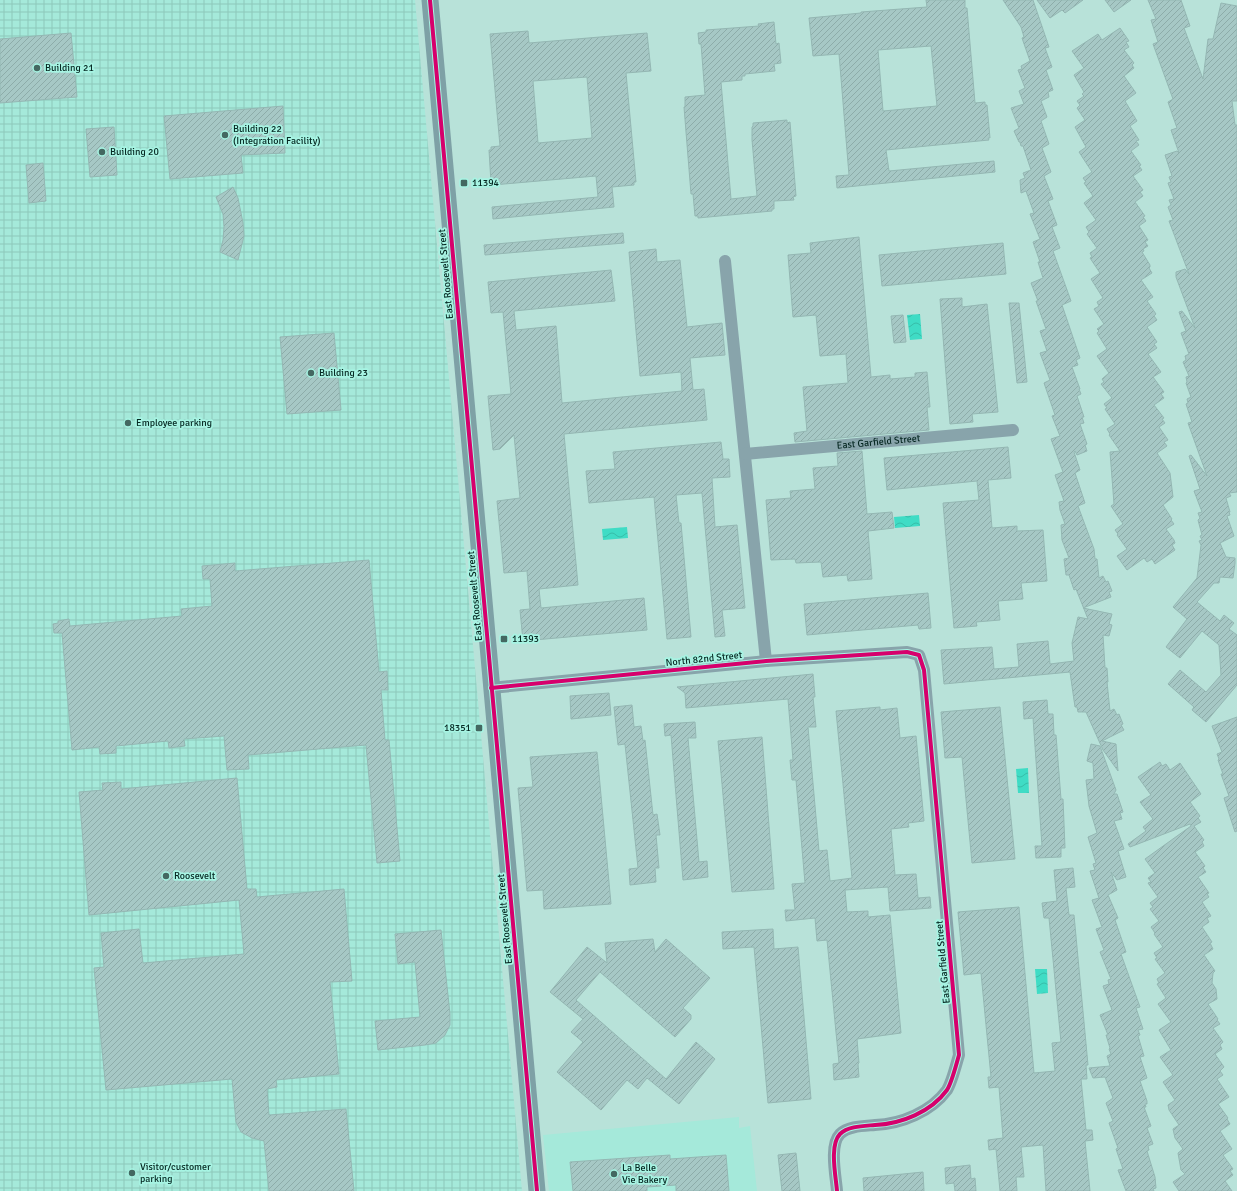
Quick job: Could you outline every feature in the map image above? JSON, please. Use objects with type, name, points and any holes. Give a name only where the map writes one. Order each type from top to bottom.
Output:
[{"type":"street","name":"East Roosevelt Street","points":[[430,0],[537,1191]]},
{"type":"street","points":[[725,261],[766,661]]},
{"type":"street","name":"East Garfield Street","points":[[745,454],[1013,430]]},
{"type":"street","name":"North 82nd Street","points":[[491,688],[766,661],[907,652],[919,655]]},
{"type":"street","name":"East Garfield Street","points":[[837,1191],[833,1150],[840,1134],[855,1126],[885,1125],[920,1114],[938,1100],[948,1089],[959,1055],[924,670],[919,655]]},
{"type":"shaded area","points":[[0,0],[415,0],[522,1191],[0,1191]]},
{"type":"shaded area","points":[[739,1117],[739,1128],[750,1126],[757,1191],[549,1191],[543,1135]]},
{"type":"water","points":[[920,314],[922,339],[910,340],[907,315]]},
{"type":"water","points":[[919,515],[920,526],[895,528],[894,517]]},
{"type":"water","points":[[627,527],[628,538],[603,540],[602,529]]},
{"type":"water","points":[[1028,768],[1029,793],[1018,793],[1016,769]]},
{"type":"water","points":[[1035,969],[1047,969],[1048,993],[1037,994]]},
{"type":"building","points":[[926,0],[965,0],[965,8],[967,8],[975,103],[985,102],[985,105],[987,105],[990,138],[988,138],[989,140],[886,150],[889,171],[994,161],[995,172],[837,188],[836,176],[849,175],[839,54],[813,56],[809,18],[927,7]],"holes":[[[931,46],[937,106],[883,111],[878,50]]]},
{"type":"building","points":[[1003,0],[1033,0],[1049,47],[1045,48],[1052,67],[1046,70],[1053,90],[1048,92],[1049,97],[1041,101],[1047,117],[1041,121],[1049,144],[1042,148],[1051,172],[1044,176],[1053,199],[1048,201],[1057,225],[1052,227],[1060,248],[1053,251],[1071,301],[1062,305],[1080,358],[1076,360],[1078,365],[1072,367],[1081,394],[1077,396],[1084,417],[1082,417],[1084,423],[1080,424],[1087,444],[1085,445],[1087,451],[1077,455],[1075,451],[1074,452],[1080,470],[1075,473],[1085,503],[1078,506],[1094,549],[1095,559],[1097,559],[1099,578],[1103,576],[1106,582],[1108,581],[1112,591],[1109,592],[1111,597],[1084,608],[1076,589],[1074,590],[1069,575],[1066,575],[1064,559],[1069,558],[1062,540],[1061,525],[1065,524],[1059,502],[1064,501],[1055,475],[1063,472],[1051,439],[1060,436],[1052,416],[1055,415],[1044,383],[1050,380],[1040,353],[1047,351],[1040,331],[1046,329],[1031,283],[1043,278],[1038,262],[1040,262],[1033,242],[1040,239],[1030,214],[1034,213],[1026,191],[1021,193],[1020,180],[1025,178],[1023,173],[1031,170],[1023,146],[1021,146],[1014,131],[1019,128],[1011,108],[1024,104],[1019,91],[1025,88],[1018,70],[1022,69],[1021,66],[1030,61],[1022,38],[1024,37],[1021,27]]},
{"type":"building","points":[[1037,0],[1083,0],[1065,13],[1062,10],[1050,18]]},
{"type":"building","points":[[1105,0],[1131,0],[1114,12]]},
{"type":"building","points":[[1148,0],[1181,0],[1190,26],[1184,28],[1203,79],[1208,39],[1213,39],[1221,3],[1237,6],[1237,101],[1232,101],[1235,125],[1237,125],[1237,492],[1229,493],[1231,496],[1226,498],[1230,512],[1230,515],[1227,516],[1234,536],[1220,543],[1226,557],[1235,558],[1235,563],[1233,578],[1220,577],[1219,583],[1214,583],[1197,602],[1220,621],[1224,615],[1234,623],[1229,629],[1237,635],[1237,685],[1206,722],[1192,710],[1194,707],[1168,684],[1180,670],[1206,692],[1221,675],[1219,645],[1202,631],[1180,658],[1166,647],[1187,619],[1173,607],[1197,578],[1201,545],[1199,541],[1202,540],[1200,536],[1202,535],[1198,520],[1200,518],[1198,513],[1202,512],[1194,491],[1200,489],[1189,456],[1191,455],[1207,476],[1188,423],[1192,422],[1186,404],[1188,403],[1187,399],[1191,397],[1186,383],[1186,377],[1189,376],[1183,362],[1186,360],[1185,356],[1189,354],[1181,333],[1186,331],[1179,312],[1182,311],[1195,328],[1176,277],[1176,272],[1185,269],[1189,274],[1169,221],[1173,220],[1168,207],[1171,205],[1169,200],[1174,199],[1168,183],[1171,182],[1169,177],[1172,176],[1165,155],[1177,151],[1179,153],[1171,130],[1177,128],[1168,102],[1173,99],[1153,44],[1158,42],[1151,20],[1156,19]]},
{"type":"building","points":[[774,22],[776,44],[779,43],[781,63],[774,64],[775,71],[745,74],[745,76],[742,76],[742,80],[721,82],[731,199],[757,196],[752,140],[753,123],[787,120],[787,123],[790,122],[796,196],[793,197],[794,200],[774,201],[774,209],[772,209],[772,211],[698,218],[698,216],[695,216],[693,194],[691,194],[684,107],[685,97],[705,95],[701,44],[699,44],[698,33],[706,32],[706,30],[759,26],[758,24]]},
{"type":"building","points":[[1120,28],[1129,41],[1126,42],[1129,47],[1124,50],[1134,63],[1132,65],[1134,68],[1124,76],[1136,93],[1125,101],[1137,121],[1130,126],[1139,140],[1136,141],[1139,145],[1131,151],[1141,165],[1139,166],[1142,170],[1133,176],[1143,190],[1140,192],[1143,196],[1135,202],[1145,216],[1143,217],[1146,221],[1139,226],[1148,240],[1145,242],[1148,246],[1143,249],[1144,251],[1142,252],[1150,265],[1149,268],[1152,273],[1141,280],[1153,297],[1147,301],[1156,314],[1154,316],[1157,320],[1147,327],[1157,342],[1154,344],[1157,348],[1148,354],[1161,372],[1153,377],[1164,392],[1161,394],[1164,398],[1154,405],[1164,418],[1162,419],[1165,423],[1159,427],[1168,440],[1164,442],[1167,446],[1157,453],[1170,473],[1173,497],[1163,505],[1174,524],[1166,529],[1175,543],[1172,545],[1175,550],[1155,564],[1152,559],[1147,562],[1144,558],[1127,570],[1117,556],[1127,549],[1115,530],[1123,524],[1111,506],[1114,504],[1110,452],[1120,451],[1109,435],[1110,434],[1107,429],[1115,424],[1105,409],[1107,408],[1104,404],[1112,398],[1101,384],[1104,382],[1102,379],[1109,373],[1097,356],[1107,349],[1097,333],[1099,331],[1097,329],[1104,324],[1094,309],[1099,306],[1097,302],[1103,298],[1091,279],[1100,273],[1090,258],[1092,257],[1090,253],[1097,248],[1087,234],[1089,232],[1086,227],[1096,220],[1084,203],[1093,196],[1084,183],[1086,182],[1083,178],[1092,172],[1079,152],[1086,147],[1075,127],[1085,120],[1077,108],[1080,105],[1077,101],[1084,96],[1082,94],[1084,92],[1074,75],[1084,68],[1072,51],[1098,34],[1102,40]]},
{"type":"building","points":[[528,31],[529,43],[647,33],[651,71],[626,73],[636,182],[634,182],[634,185],[612,187],[614,207],[493,219],[492,207],[598,197],[596,176],[493,185],[493,183],[491,183],[489,150],[491,150],[491,147],[500,146],[490,34]],"holes":[[[587,77],[592,138],[538,143],[533,81]]]},
{"type":"building","name":"Building 21","points":[[71,33],[77,97],[0,103],[0,39]]},
{"type":"building","name":"Building 22 (Integration Facility)","points":[[283,106],[285,153],[241,155],[243,173],[170,179],[164,116]]},
{"type":"building","name":"Building 20","points":[[114,127],[117,175],[90,177],[86,129]]},
{"type":"building","points":[[43,163],[46,201],[29,203],[26,165]]},
{"type":"building","points":[[233,187],[238,198],[244,236],[238,260],[220,252],[224,227],[223,214],[216,197]]},
{"type":"building","points":[[623,233],[624,243],[485,255],[484,245]]},
{"type":"building","points":[[859,237],[871,377],[890,375],[890,379],[915,377],[915,373],[927,372],[930,407],[927,407],[929,430],[795,442],[794,433],[807,431],[803,387],[848,383],[846,354],[820,356],[816,315],[793,317],[788,255],[811,253],[810,243]]},
{"type":"building","points":[[1003,243],[1006,274],[882,286],[879,255]]},
{"type":"building","points":[[656,249],[657,262],[680,260],[687,327],[722,323],[725,355],[690,358],[693,390],[704,389],[707,420],[564,434],[578,585],[539,589],[541,608],[644,598],[647,630],[523,641],[520,610],[530,609],[527,571],[504,573],[497,501],[520,498],[514,435],[500,449],[493,450],[488,396],[511,394],[503,312],[491,313],[488,282],[611,270],[615,301],[514,311],[516,330],[556,326],[562,403],[682,391],[681,372],[640,376],[629,252]]},
{"type":"building","points":[[962,298],[962,307],[987,304],[998,412],[972,414],[973,422],[950,424],[940,299]]},
{"type":"building","points":[[1009,303],[1019,303],[1027,382],[1017,383]]},
{"type":"building","points":[[903,315],[906,342],[894,343],[891,316]]},
{"type":"building","name":"Building 23","points":[[334,333],[341,410],[287,414],[280,337]]},
{"type":"building","points":[[721,442],[723,459],[729,459],[730,477],[712,478],[715,527],[737,525],[745,608],[722,610],[725,636],[715,637],[702,493],[676,495],[679,523],[681,523],[691,637],[667,639],[654,497],[589,503],[586,471],[615,469],[613,452]]},
{"type":"building","points":[[1008,447],[1011,478],[988,480],[992,528],[1017,526],[1017,531],[1043,530],[1047,581],[1021,583],[1023,599],[998,601],[1000,620],[976,622],[977,626],[954,628],[943,503],[979,500],[977,481],[887,490],[884,458]]},
{"type":"building","points":[[862,451],[867,514],[892,512],[894,528],[868,531],[872,579],[848,581],[847,575],[823,577],[821,562],[796,563],[795,559],[771,560],[766,500],[791,498],[790,491],[815,489],[813,468],[838,466],[837,453]]},
{"type":"building","points":[[369,560],[379,672],[387,671],[388,690],[381,690],[385,740],[389,740],[400,861],[377,863],[366,745],[248,755],[249,769],[227,770],[224,736],[184,739],[185,746],[169,748],[168,741],[116,746],[116,753],[100,754],[99,747],[72,750],[62,633],[54,633],[53,624],[58,623],[58,621],[69,619],[70,626],[182,616],[181,609],[212,606],[210,579],[203,579],[202,566],[235,563],[235,571]]},
{"type":"building","points":[[928,593],[931,628],[919,629],[918,625],[807,635],[804,604]]},
{"type":"building","points":[[1084,608],[1112,614],[1109,624],[1112,625],[1109,636],[1103,635],[1105,668],[1107,668],[1110,711],[1114,709],[1117,715],[1119,714],[1123,724],[1121,725],[1124,730],[1102,741],[1116,744],[1118,771],[1103,750],[1086,712],[1078,712],[1077,707],[1075,707],[1070,672],[944,684],[941,650],[992,647],[994,669],[1019,667],[1017,644],[1048,641],[1050,664],[1074,661],[1072,643],[1078,617],[1088,619]]},
{"type":"building","points":[[813,674],[815,697],[813,697],[816,727],[808,727],[819,851],[827,850],[830,881],[852,878],[836,711],[880,707],[880,710],[897,708],[900,738],[916,736],[924,821],[908,823],[909,827],[891,829],[895,875],[916,874],[918,898],[930,897],[931,908],[890,911],[888,887],[845,890],[847,912],[868,911],[868,917],[890,915],[901,1033],[857,1039],[859,1077],[834,1080],[833,1064],[839,1063],[827,940],[817,941],[815,918],[786,921],[785,910],[795,910],[792,884],[805,883],[796,780],[792,780],[790,760],[793,760],[788,699],[686,708],[685,693],[677,687]]},
{"type":"building","points":[[609,693],[611,715],[571,719],[570,696]]},
{"type":"building","points":[[1047,700],[1048,714],[1053,714],[1054,735],[1056,735],[1061,799],[1063,799],[1065,848],[1061,848],[1061,857],[1036,858],[1035,846],[1042,846],[1033,718],[1024,719],[1023,702]]},
{"type":"building","points":[[632,705],[634,727],[641,726],[643,741],[645,740],[653,815],[657,814],[660,835],[656,835],[659,868],[655,868],[656,882],[630,885],[629,869],[638,868],[625,744],[618,745],[614,707]]},
{"type":"building","points":[[1000,707],[1015,859],[972,863],[962,757],[945,758],[941,712]]},
{"type":"building","points":[[1237,717],[1237,831],[1235,832],[1224,798],[1229,796],[1221,774],[1223,774],[1217,754],[1222,752],[1212,726]]},
{"type":"building","points":[[695,722],[696,738],[688,738],[699,862],[707,861],[708,877],[683,880],[671,735],[665,736],[664,724]]},
{"type":"building","points":[[762,737],[774,889],[732,892],[718,741]]},
{"type":"building","points":[[1091,744],[1100,746],[1116,790],[1114,794],[1117,794],[1123,812],[1120,813],[1122,819],[1114,821],[1124,849],[1118,851],[1126,877],[1117,880],[1111,872],[1117,890],[1108,895],[1118,918],[1115,920],[1126,952],[1121,954],[1140,1007],[1136,1008],[1143,1029],[1138,1030],[1140,1035],[1138,1036],[1144,1056],[1140,1057],[1147,1078],[1140,1081],[1147,1101],[1147,1104],[1145,1104],[1146,1107],[1144,1107],[1151,1126],[1147,1128],[1153,1144],[1148,1146],[1149,1150],[1147,1151],[1155,1177],[1156,1188],[1153,1189],[1154,1191],[1126,1191],[1118,1170],[1123,1169],[1116,1149],[1118,1148],[1109,1123],[1113,1121],[1106,1103],[1113,1098],[1105,1077],[1093,1078],[1089,1068],[1110,1066],[1107,1056],[1111,1054],[1106,1035],[1108,1035],[1100,1015],[1112,1010],[1103,986],[1109,984],[1108,980],[1111,979],[1100,952],[1104,950],[1096,929],[1102,927],[1092,900],[1099,898],[1090,871],[1095,870],[1093,864],[1096,863],[1088,837],[1097,833],[1089,806],[1086,780],[1094,779],[1093,763],[1087,761]]},
{"type":"building","points":[[597,752],[611,904],[544,909],[543,890],[527,891],[518,788],[533,787],[530,757]]},
{"type":"building","points":[[1160,762],[1162,766],[1166,764],[1170,770],[1180,763],[1201,794],[1190,802],[1200,816],[1198,818],[1201,822],[1194,826],[1204,840],[1202,842],[1204,846],[1195,852],[1205,866],[1203,868],[1206,872],[1198,877],[1209,893],[1207,894],[1209,897],[1202,902],[1211,916],[1207,918],[1209,922],[1202,927],[1212,942],[1210,943],[1213,949],[1204,955],[1215,971],[1213,973],[1212,983],[1216,989],[1217,999],[1208,1004],[1220,1024],[1213,1028],[1223,1042],[1220,1045],[1222,1049],[1215,1054],[1224,1067],[1220,1071],[1223,1075],[1217,1079],[1229,1097],[1218,1104],[1228,1118],[1227,1119],[1230,1124],[1220,1131],[1232,1149],[1223,1155],[1233,1169],[1230,1171],[1233,1175],[1225,1181],[1232,1191],[1179,1191],[1173,1182],[1185,1174],[1181,1170],[1178,1153],[1183,1149],[1175,1138],[1173,1129],[1179,1125],[1169,1110],[1168,1105],[1175,1100],[1163,1082],[1173,1075],[1160,1057],[1171,1050],[1159,1030],[1171,1022],[1158,1004],[1166,998],[1157,984],[1159,983],[1157,979],[1165,973],[1155,959],[1157,958],[1154,953],[1163,947],[1151,927],[1159,921],[1150,909],[1153,907],[1150,903],[1158,897],[1148,883],[1151,882],[1148,878],[1155,873],[1145,859],[1191,826],[1190,824],[1130,847],[1128,844],[1146,831],[1143,827],[1153,819],[1140,802],[1151,795],[1138,777]]},
{"type":"building","points":[[237,778],[247,889],[256,889],[257,897],[344,889],[352,981],[330,982],[339,1074],[276,1080],[277,1087],[267,1089],[269,1115],[346,1109],[354,1191],[269,1191],[264,1141],[252,1138],[241,1132],[236,1122],[232,1079],[106,1090],[94,968],[104,967],[101,933],[139,929],[143,963],[244,954],[239,900],[89,915],[79,792],[103,790],[102,783],[121,782],[121,789]]},
{"type":"building","points":[[1073,868],[1075,887],[1066,888],[1069,915],[1074,915],[1088,1065],[1086,1065],[1087,1079],[1081,1079],[1086,1130],[1092,1130],[1093,1140],[1085,1141],[1090,1191],[1046,1191],[1043,1145],[1021,1147],[1024,1177],[1016,1177],[1017,1191],[1000,1191],[996,1149],[989,1150],[988,1140],[1003,1138],[999,1087],[989,1088],[988,1077],[991,1077],[981,973],[964,975],[958,912],[1019,907],[1034,1073],[1055,1071],[1052,1043],[1061,1042],[1049,918],[1044,918],[1042,903],[1057,901],[1054,870]]},
{"type":"building","points":[[773,929],[774,949],[798,947],[811,1099],[768,1103],[754,947],[723,949],[722,932]]},
{"type":"building","points":[[441,930],[450,1014],[450,1025],[445,1035],[436,1043],[378,1050],[375,1021],[420,1017],[415,962],[398,964],[395,934]]},
{"type":"building","points":[[653,939],[655,952],[666,939],[710,978],[683,1008],[691,1015],[691,1019],[675,1037],[600,972],[576,1000],[666,1079],[696,1042],[715,1059],[679,1104],[647,1078],[638,1089],[627,1080],[601,1110],[557,1072],[583,1042],[571,1032],[583,1019],[550,992],[587,947],[607,963],[605,943]]},
{"type":"building","points":[[796,1153],[800,1191],[782,1191],[778,1155]]},
{"type":"building","points":[[670,1155],[670,1159],[726,1155],[729,1191],[676,1191],[676,1185],[647,1187],[647,1191],[573,1191],[570,1162]]},
{"type":"building","points":[[970,1165],[971,1179],[975,1178],[976,1191],[955,1191],[954,1183],[946,1184],[945,1168]]},
{"type":"building","points":[[923,1172],[924,1191],[864,1191],[863,1178]]},
{"type":"cycle path","points":[[430,0],[537,1191]]},
{"type":"cycle path","points":[[491,688],[766,661],[907,652],[919,655],[924,670],[959,1055],[949,1087],[933,1105],[905,1119],[885,1124],[847,1129],[840,1134],[837,1139],[834,1153],[837,1191]]},
{"type":"place","name":"Building 21","points":[[37,68]]},
{"type":"place","name":"Building 22 (Integration Facility)","points":[[225,135]]},
{"type":"place","name":"Building 20","points":[[102,152]]},
{"type":"place","name":"11394","points":[[464,183]]},
{"type":"place","name":"Building 23","points":[[311,373]]},
{"type":"place","name":"Employee parking","points":[[128,423]]},
{"type":"place","name":"11393","points":[[504,639]]},
{"type":"place","name":"18351","points":[[479,728]]},
{"type":"place","name":"Roosevelt","points":[[166,876]]},
{"type":"place","name":"Visitor/customer parking","points":[[132,1173]]},
{"type":"place","name":"La Belle Vie Bakery","points":[[614,1174]]}]
